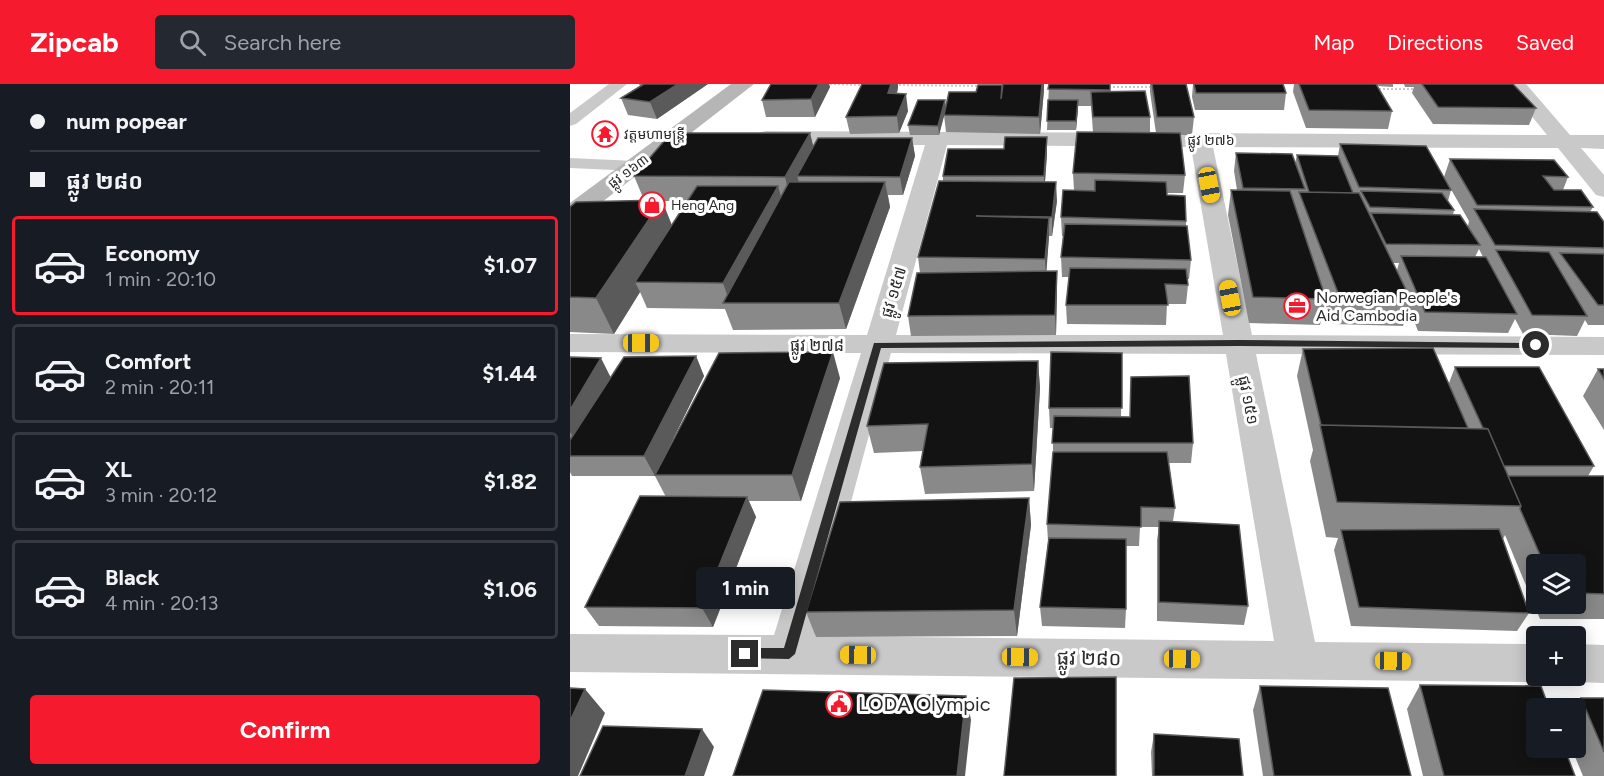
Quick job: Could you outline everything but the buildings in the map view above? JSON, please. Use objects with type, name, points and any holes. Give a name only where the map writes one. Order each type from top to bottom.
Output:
[{"type":"street","name":"ផ្លូវ ១៦៣","points":[[570,215],[744,84]]},
{"type":"street","points":[[1516,84],[1604,190]]},
{"type":"street","points":[[673,137],[708,138]]},
{"type":"street","name":"ផ្លូវ ២៧៦","points":[[742,138],[1604,142]]},
{"type":"street","name":"ផ្លូវ ១៥៧","points":[[789,654],[938,139]]},
{"type":"street","name":"ផ្លូវ ១៥១","points":[[1201,140],[1298,660]]},
{"type":"street","name":"ផ្លូវ ២៧៨","points":[[570,343],[877,345],[1239,343],[1604,346]]},
{"type":"street","name":"ផ្លូវ ២៨០","points":[[570,653],[1526,663]]},
{"type":"street","points":[[1586,663],[1604,664]]},
{"type":"lane","points":[[570,121],[619,84]]},
{"type":"lane","points":[[570,163],[636,166]]},
{"type":"path","points":[[817,84],[865,85]]},
{"type":"path","points":[[889,85],[984,86]]},
{"type":"path","points":[[1104,87],[1163,87]]},
{"type":"path","points":[[1366,89],[1426,90]]},
{"type":"place","name":"វត្តមហាមន្រ្តី","points":[[605,134]]},
{"type":"place","name":"Heng Ang","points":[[652,205]]},
{"type":"place","name":"Norwegian People's Aid Cambodia","points":[[1297,306]]},
{"type":"place","name":"LODA Olympic","points":[[839,704]]},
{"type":"route","points":[[745,654],[789,654],[877,345],[1239,343],[1536,345]]}]
